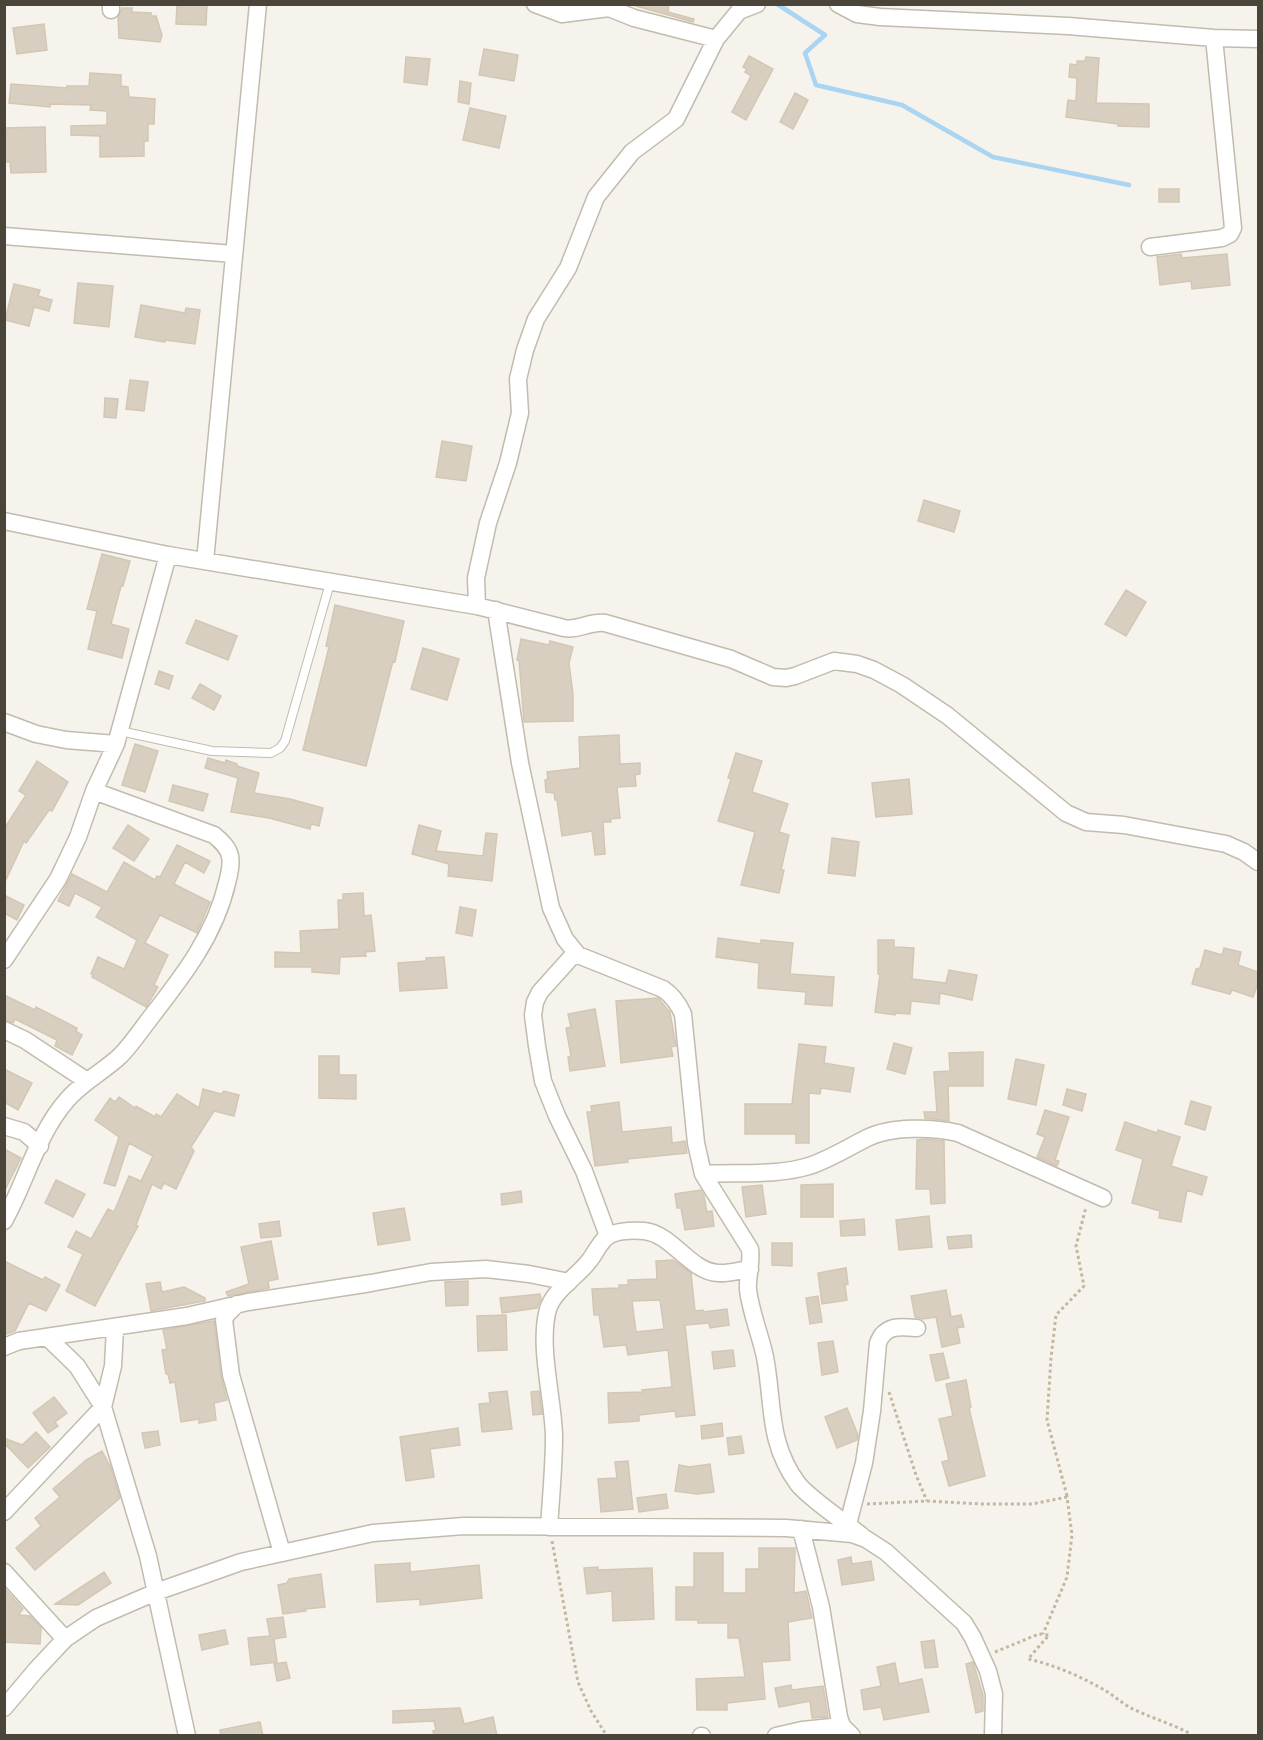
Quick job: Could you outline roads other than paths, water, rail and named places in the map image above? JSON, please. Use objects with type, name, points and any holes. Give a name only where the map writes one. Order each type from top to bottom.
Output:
[{"type":"street","points":[[205,561],[258,4]]},
{"type":"street","points":[[535,4],[562,14],[609,8],[634,18],[716,39]]},
{"type":"street","points":[[477,606],[477,570],[484,548],[488,523],[517,429],[520,413],[518,380],[536,319],[568,268],[596,197],[632,152],[676,119],[716,39],[739,11],[757,4]]},
{"type":"street","points":[[838,4],[857,14],[880,17],[1068,26],[1214,38],[1258,39]]},
{"type":"street","points":[[1150,248],[1222,238],[1230,234],[1233,228],[1214,38]]},
{"type":"street","points":[[4,236],[234,254]]},
{"type":"street","points":[[4,521],[168,555],[477,606],[573,630],[590,623],[604,623],[731,659],[773,677],[795,676],[831,661],[857,664],[902,685],[948,716],[1066,813],[1086,822],[1124,825],[1226,844],[1244,852],[1258,862]]},
{"type":"street","points":[[4,960],[57,879],[78,837],[94,791],[118,738],[168,555]]},
{"type":"street","points":[[496,610],[520,763],[551,908],[561,932],[575,953],[663,989],[679,1005],[682,1014],[696,1143],[703,1174],[747,1243],[751,1258],[748,1287],[750,1305],[764,1352],[769,1399],[778,1450],[783,1462],[800,1486],[866,1539],[886,1552],[964,1623],[988,1671],[994,1694],[993,1736]]},
{"type":"street","points":[[4,722],[36,734],[66,740],[118,738]]},
{"type":"street","points":[[4,1221],[55,1116],[67,1099],[119,1057],[185,972],[213,926],[231,869],[230,855],[223,843],[214,835],[94,791]]},
{"type":"street","points":[[575,953],[540,992],[535,1002],[533,1015],[543,1081],[584,1172],[608,1236]]},
{"type":"street","points":[[4,1030],[25,1040],[87,1081]]},
{"type":"street","points":[[4,1126],[24,1132],[40,1146]]},
{"type":"street","points":[[703,1174],[789,1170],[838,1155],[867,1138],[886,1132],[941,1129],[958,1133],[1103,1198]]},
{"type":"street","points":[[549,1527],[554,1435],[544,1331],[549,1308],[555,1295],[593,1257],[603,1240],[622,1232],[645,1231],[659,1236],[695,1263],[712,1272],[725,1273],[750,1269]]},
{"type":"street","points":[[4,1347],[20,1341],[47,1336],[187,1316],[237,1304],[431,1272],[486,1269],[569,1282]]},
{"type":"street","points":[[237,1304],[224,1320],[231,1375],[282,1553]]},
{"type":"street","points":[[848,1524],[873,1412],[878,1342],[886,1330],[896,1326],[917,1328]]},
{"type":"street","points":[[4,1512],[103,1407],[113,1366],[115,1328]]},
{"type":"street","points":[[47,1336],[77,1366],[103,1407],[134,1506],[156,1592],[187,1736]]},
{"type":"street","points":[[4,1708],[65,1639],[96,1618],[156,1592],[241,1562],[373,1533],[464,1526],[801,1529],[852,1534],[866,1539]]},
{"type":"street","points":[[776,1736],[802,1730],[847,1731],[821,1607],[801,1529]]},
{"type":"street","points":[[4,1572],[65,1639]]},
{"type":"lane","points":[[118,738],[212,751],[276,752],[285,741],[330,583]]},
{"type":"waterway","points":[[777,4],[825,35],[805,53],[816,85],[902,105],[993,157],[1129,185]]}]
